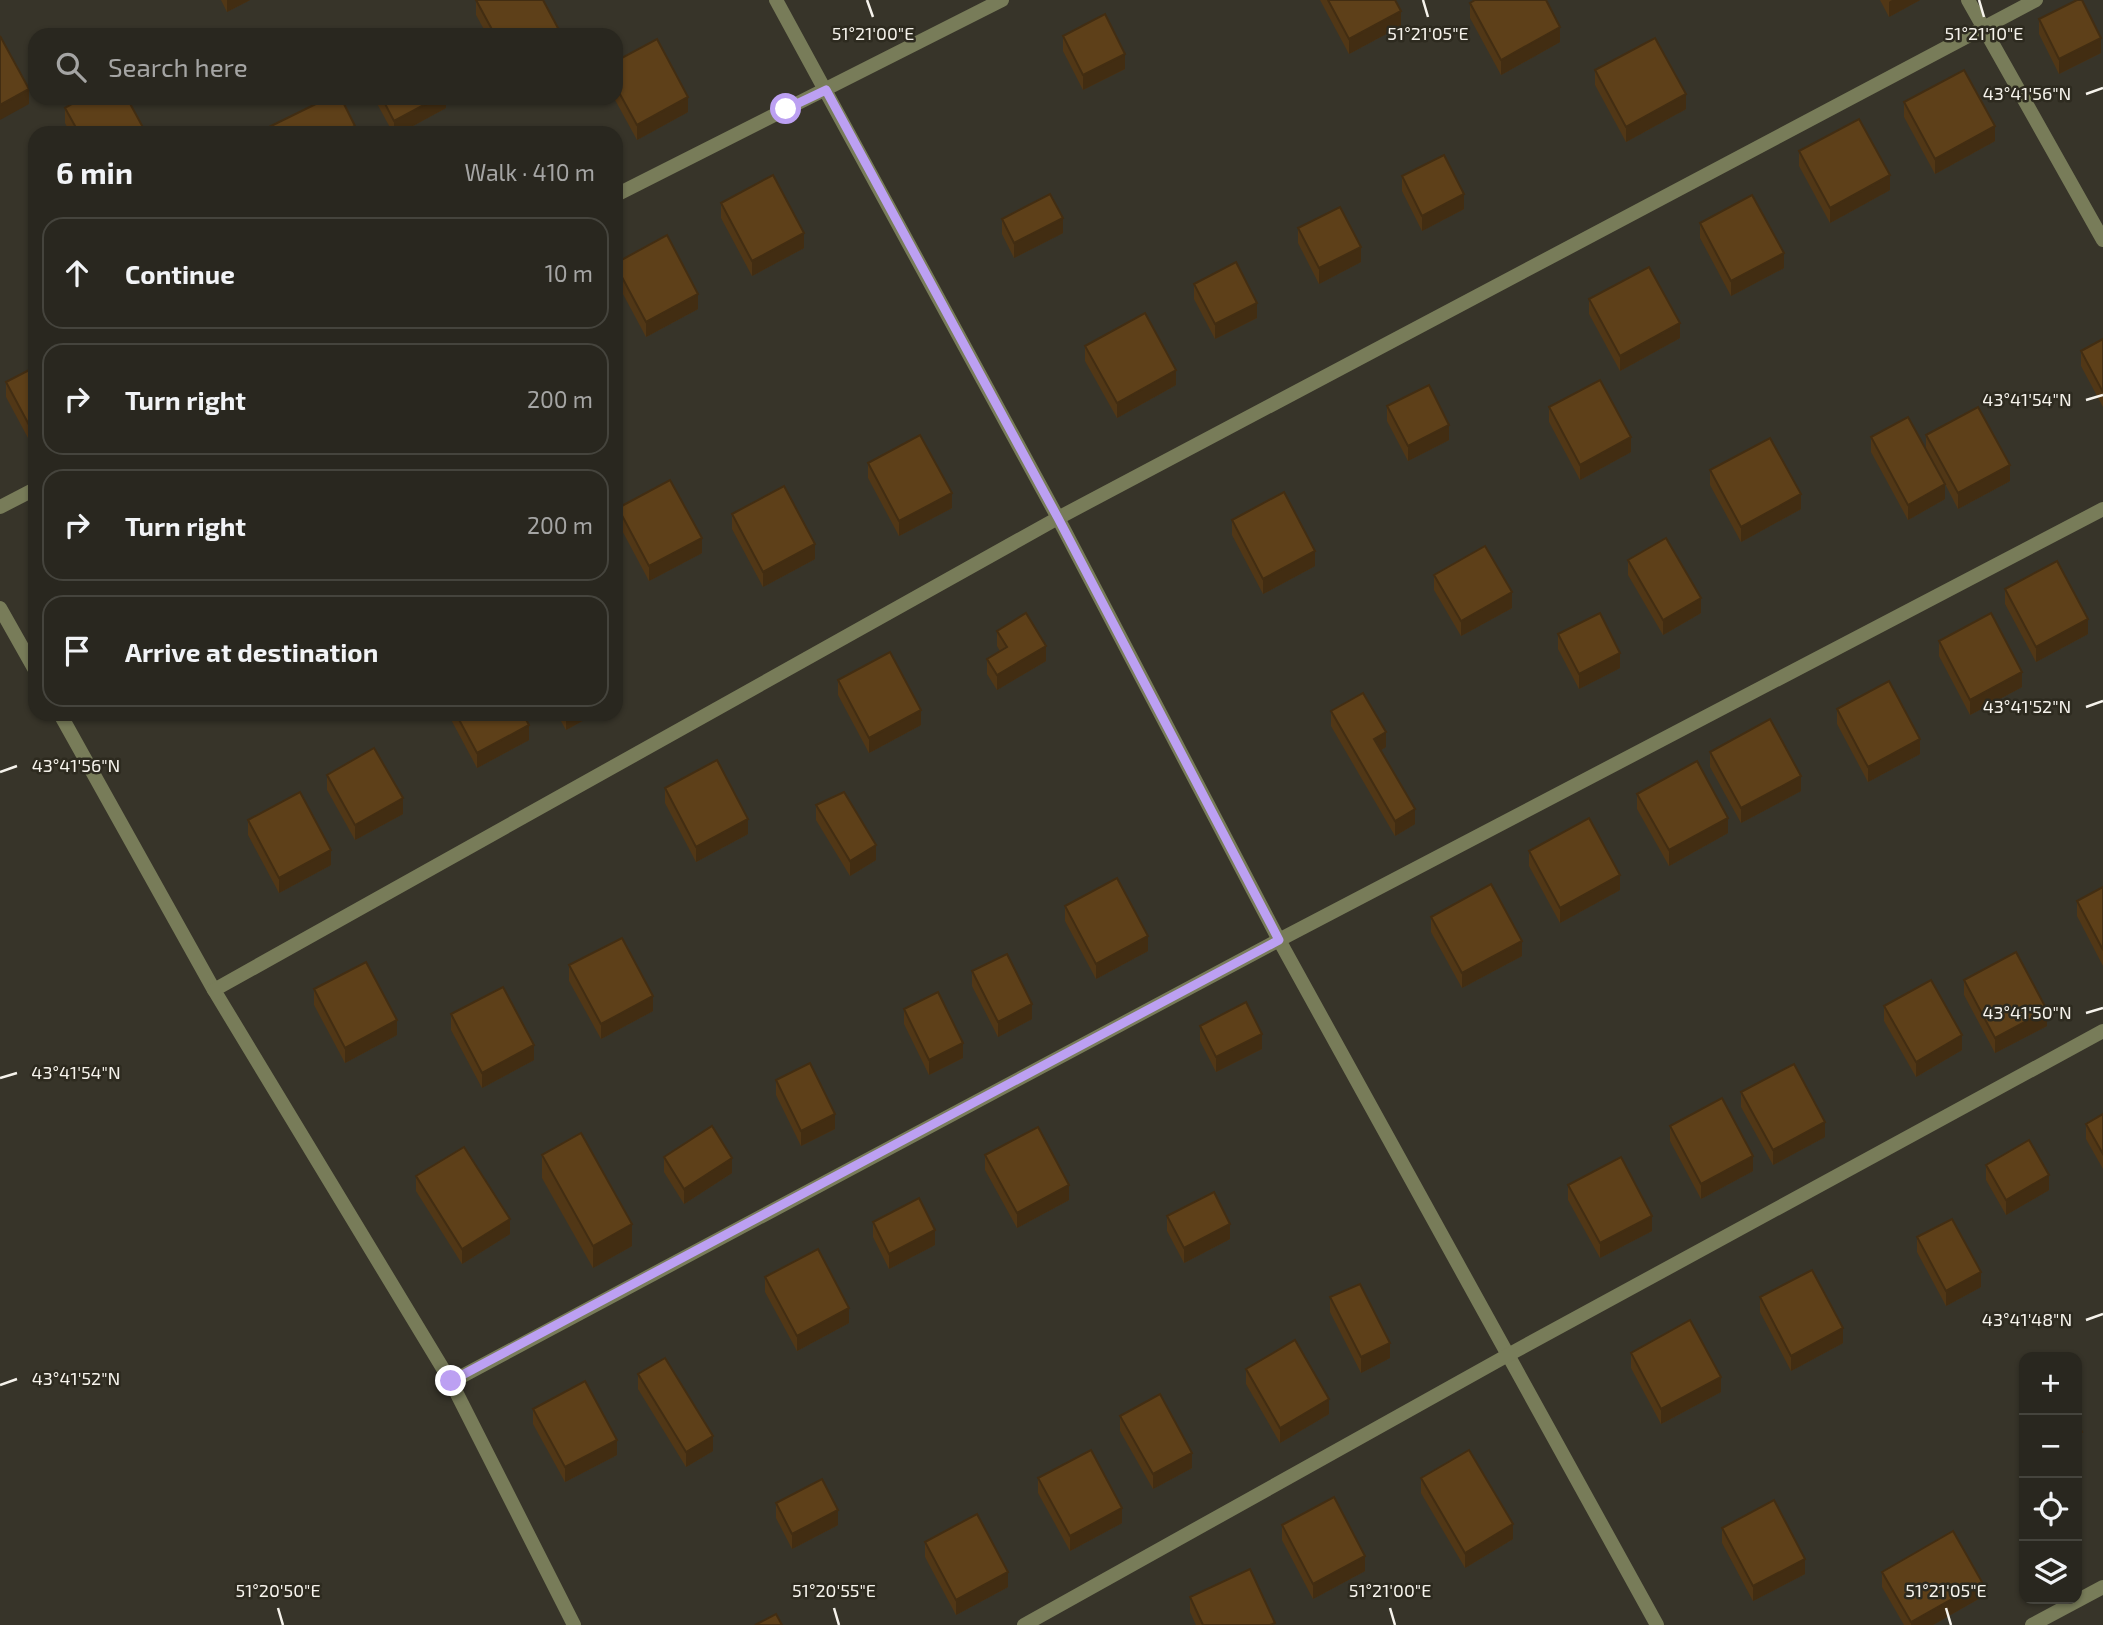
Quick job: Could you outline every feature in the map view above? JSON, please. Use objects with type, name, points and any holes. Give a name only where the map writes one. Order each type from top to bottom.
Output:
[{"type":"street","points":[[776,0],[1058,518],[1279,940],[1657,1625]]},
{"type":"street","points":[[623,192],[1002,0]]},
{"type":"street","points":[[1968,0],[2103,240]]},
{"type":"street","points":[[214,990],[1058,518],[2036,0]]},
{"type":"street","points":[[0,507],[28,493]]},
{"type":"street","points":[[451,1381],[1279,940],[2103,509]]},
{"type":"street","points":[[0,608],[28,658]]},
{"type":"street","points":[[64,721],[214,990],[451,1381],[574,1625]]},
{"type":"street","points":[[1024,1625],[1508,1355],[2103,1031]]},
{"type":"street","points":[[2032,1625],[2103,1587]]},
{"type":"building","points":[[476,0],[543,0],[558,28],[491,28]]},
{"type":"building","points":[[1328,0],[1395,0],[1401,11],[1349,39]]},
{"type":"building","points":[[1475,0],[1546,0],[1560,27],[1501,60],[1470,3]]},
{"type":"building","points":[[2082,0],[2101,38],[2059,59],[2039,19]]},
{"type":"building","points":[[1105,14],[1125,54],[1083,75],[1063,36]]},
{"type":"building","points":[[0,36],[28,90],[0,105]]},
{"type":"building","points":[[1655,38],[1686,94],[1626,127],[1595,70]]},
{"type":"building","points":[[657,39],[688,97],[637,125],[623,100],[623,57]]},
{"type":"building","points":[[1964,70],[1995,126],[1935,159],[1904,102]]},
{"type":"building","points":[[70,105],[131,105],[142,126],[75,126],[65,108]]},
{"type":"building","points":[[314,105],[344,105],[355,126],[271,126]]},
{"type":"building","points":[[386,105],[424,105],[394,121]]},
{"type":"building","points":[[1859,119],[1890,175],[1830,208],[1799,151]]},
{"type":"building","points":[[1444,155],[1464,194],[1422,216],[1402,176]]},
{"type":"building","points":[[773,175],[804,233],[752,261],[721,203]]},
{"type":"building","points":[[1050,194],[1063,218],[1014,243],[1002,219]]},
{"type":"building","points":[[1752,195],[1784,253],[1731,281],[1700,223]]},
{"type":"building","points":[[1340,207],[1361,247],[1319,268],[1298,228]]},
{"type":"building","points":[[667,235],[698,294],[646,322],[623,279],[623,259]]},
{"type":"building","points":[[1236,262],[1257,303],[1215,324],[1194,284]]},
{"type":"building","points":[[1649,267],[1680,323],[1620,356],[1589,299]]},
{"type":"building","points":[[1145,313],[1176,370],[1117,403],[1085,346]]},
{"type":"building","points":[[2103,339],[2103,392],[2081,351]]},
{"type":"building","points":[[28,371],[28,423],[6,382]]},
{"type":"building","points":[[1600,380],[1631,437],[1580,465],[1549,407]]},
{"type":"building","points":[[1429,385],[1449,425],[1408,446],[1387,406]]},
{"type":"building","points":[[1978,407],[2010,465],[1958,493],[1926,435]]},
{"type":"building","points":[[1908,417],[1945,484],[1908,505],[1871,437]]},
{"type":"building","points":[[920,435],[952,493],[899,521],[868,463]]},
{"type":"building","points":[[1770,438],[1801,494],[1741,527],[1710,470]]},
{"type":"building","points":[[670,480],[702,538],[649,566],[623,517],[623,505]]},
{"type":"building","points":[[784,486],[815,544],[763,572],[732,514]]},
{"type":"building","points":[[1284,492],[1315,551],[1263,579],[1232,520]]},
{"type":"building","points":[[1666,538],[1701,598],[1663,620],[1628,560]]},
{"type":"building","points":[[1485,546],[1512,592],[1461,621],[1434,575]]},
{"type":"building","points":[[2057,561],[2088,619],[2036,647],[2005,589]]},
{"type":"building","points":[[1026,613],[1046,646],[997,675],[987,659],[1007,647],[997,631]]},
{"type":"building","points":[[1600,613],[1620,653],[1579,674],[1558,634]]},
{"type":"building","points":[[1991,613],[2022,672],[1970,700],[1939,641]]},
{"type":"building","points":[[890,652],[921,710],[869,738],[838,680]]},
{"type":"building","points":[[1889,681],[1920,739],[1868,767],[1837,709]]},
{"type":"building","points":[[1363,693],[1386,732],[1374,739],[1415,809],[1395,821],[1331,711]]},
{"type":"building","points":[[1770,719],[1801,776],[1741,808],[1710,752]]},
{"type":"building","points":[[460,721],[527,721],[529,725],[477,753]]},
{"type":"building","points":[[374,748],[403,798],[355,825],[327,775]]},
{"type":"building","points":[[717,760],[748,819],[696,847],[665,788]]},
{"type":"building","points":[[1697,761],[1728,818],[1669,850],[1637,794]]},
{"type":"building","points":[[300,792],[331,850],[279,878],[248,820]]},
{"type":"building","points":[[844,792],[876,845],[850,861],[816,805]]},
{"type":"building","points":[[1589,818],[1620,875],[1560,908],[1529,851]]},
{"type":"building","points":[[1117,878],[1148,936],[1096,964],[1065,906]]},
{"type":"building","points":[[1491,884],[1522,941],[1462,973],[1431,917]]},
{"type":"building","points":[[2103,887],[2103,950],[2077,901]]},
{"type":"building","points":[[622,938],[653,996],[601,1024],[569,965]]},
{"type":"building","points":[[2016,952],[2047,1010],[1995,1038],[1964,980]]},
{"type":"building","points":[[1007,954],[1032,1004],[998,1022],[972,971]]},
{"type":"building","points":[[366,962],[397,1020],[345,1048],[314,989]]},
{"type":"building","points":[[1931,980],[1962,1035],[1916,1062],[1884,1006]]},
{"type":"building","points":[[503,987],[534,1045],[482,1073],[451,1014]]},
{"type":"building","points":[[938,992],[963,1043],[929,1060],[904,1009]]},
{"type":"building","points":[[1246,1002],[1262,1034],[1216,1057],[1200,1026]]},
{"type":"building","points":[[810,1063],[835,1114],[801,1131],[776,1080]]},
{"type":"building","points":[[1794,1064],[1825,1122],[1773,1150],[1741,1092]]},
{"type":"building","points":[[1722,1098],[1753,1156],[1701,1184],[1670,1126]]},
{"type":"building","points":[[2103,1114],[2103,1154],[2086,1124]]},
{"type":"building","points":[[712,1126],[732,1158],[684,1189],[664,1157]]},
{"type":"building","points":[[1038,1127],[1069,1185],[1017,1213],[985,1155]]},
{"type":"building","points":[[581,1133],[632,1224],[593,1246],[542,1155]]},
{"type":"building","points":[[2029,1140],[2049,1175],[2006,1200],[1986,1165]]},
{"type":"building","points":[[464,1147],[510,1219],[462,1249],[416,1176]]},
{"type":"building","points":[[1621,1157],[1652,1216],[1600,1243],[1568,1185]]},
{"type":"building","points":[[1214,1192],[1230,1224],[1184,1248],[1167,1216]]},
{"type":"building","points":[[919,1198],[935,1230],[889,1254],[873,1222]]},
{"type":"building","points":[[1952,1219],[1981,1272],[1946,1291],[1917,1237]]},
{"type":"building","points":[[818,1249],[849,1308],[797,1336],[765,1277]]},
{"type":"building","points":[[1812,1270],[1843,1328],[1791,1356],[1760,1297]]},
{"type":"building","points":[[1360,1284],[1390,1343],[1361,1357],[1330,1297]]},
{"type":"building","points":[[1690,1320],[1721,1377],[1661,1409],[1631,1353]]},
{"type":"building","points":[[1295,1340],[1329,1399],[1280,1428],[1246,1369]]},
{"type":"building","points":[[665,1358],[713,1436],[686,1452],[638,1374]]},
{"type":"building","points":[[585,1381],[617,1440],[565,1467],[533,1409]]},
{"type":"building","points":[[1160,1394],[1192,1453],[1153,1474],[1120,1416]]},
{"type":"building","points":[[1091,1450],[1122,1508],[1070,1536],[1038,1478]]},
{"type":"building","points":[[1469,1450],[1513,1524],[1465,1553],[1421,1478]]},
{"type":"building","points":[[822,1479],[838,1510],[792,1534],[776,1503]]},
{"type":"building","points":[[1334,1497],[1365,1556],[1313,1584],[1282,1525]]},
{"type":"building","points":[[1774,1500],[1805,1559],[1753,1586],[1722,1528]]},
{"type":"building","points":[[977,1514],[1008,1572],[956,1600],[925,1542]]},
{"type":"building","points":[[1953,1531],[1982,1582],[1911,1622],[1882,1572]]},
{"type":"building","points":[[1250,1569],[1275,1623],[1203,1625],[1190,1597]]},
{"type":"building","points":[[776,1614],[782,1625],[755,1625]]},
{"type":"route","points":[[451,1381],[1279,940],[1058,518],[826,90],[786,109]]}]
